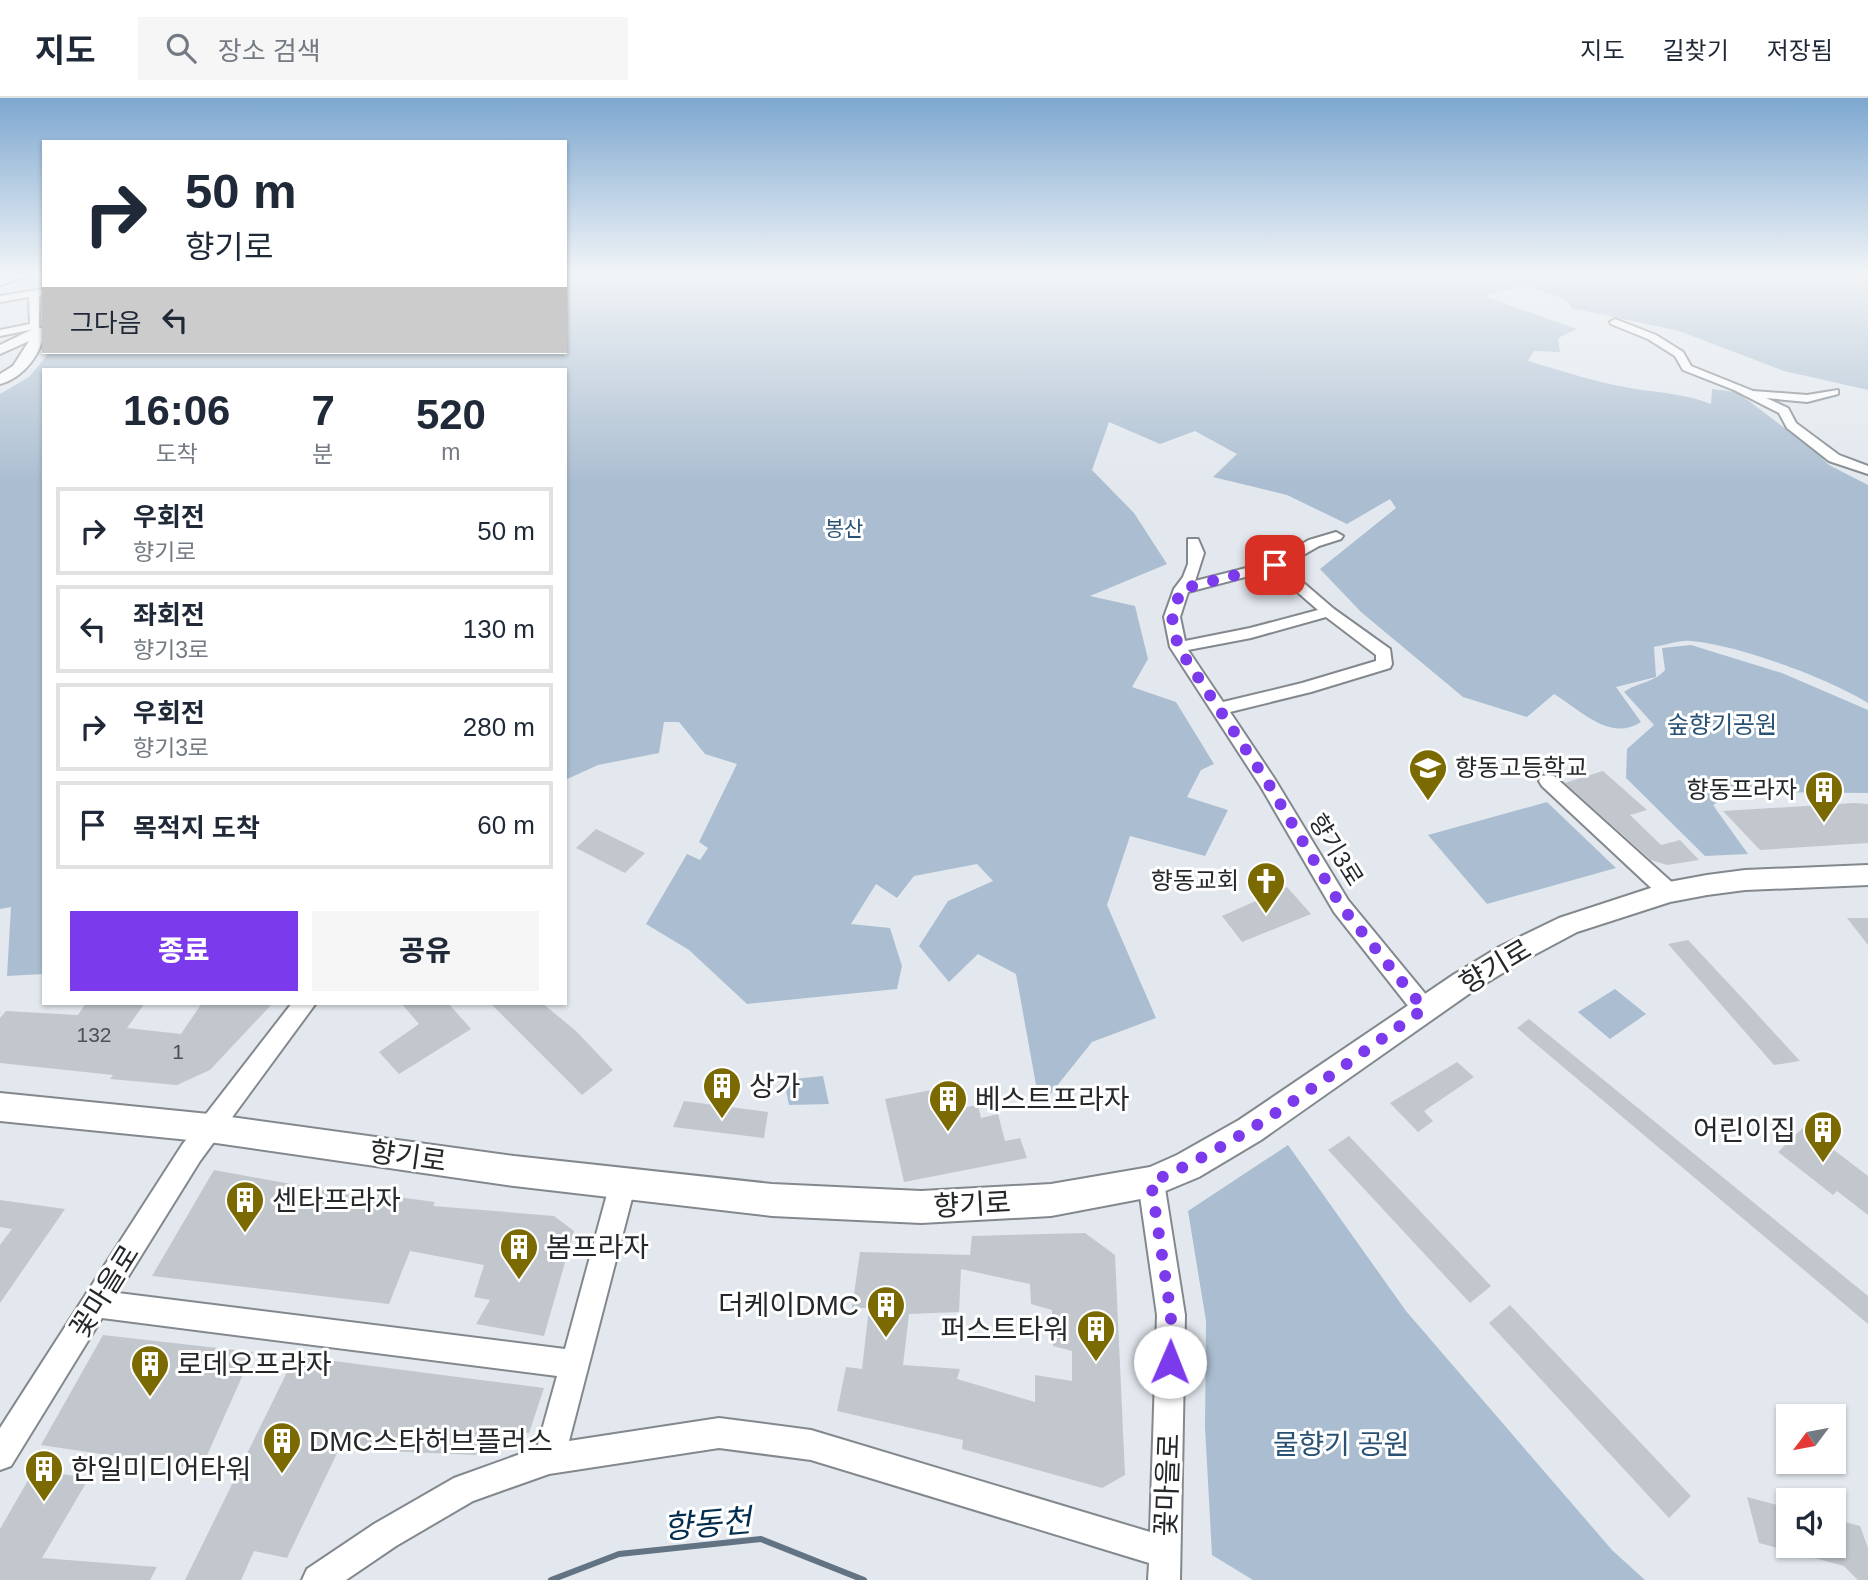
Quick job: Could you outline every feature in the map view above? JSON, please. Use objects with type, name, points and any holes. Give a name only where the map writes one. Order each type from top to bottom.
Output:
[{"type":"main road","points":[[0,380],[18,369],[34,343]]},
{"type":"main road","name":"향기로","points":[[0,1107],[209,1128],[514,1171],[772,1200],[922,1207],[1051,1200],[1151,1182],[1188,1166],[1250,1130],[1424,1009],[1509,955],[1568,925],[1669,892],[1745,880],[1868,875]]},
{"type":"street","points":[[1662,343],[1679,354],[1687,368],[1783,411],[1791,425],[1834,458],[1868,470]]},
{"type":"street","points":[[1745,392],[1804,398],[1828,396],[1833,392]]},
{"type":"street","points":[[1181,589],[1275,565],[1314,543],[1336,536]]},
{"type":"street","name":"향기3로","points":[[1193,542],[1197,553],[1195,564],[1190,578],[1181,589],[1172,617],[1178,647],[1341,906],[1424,1009]]},
{"type":"street","points":[[1219,709],[1305,688],[1384,664],[1384,653],[1329,612],[1275,565]]},
{"type":"street","points":[[1178,647],[1251,633],[1329,612]]},
{"type":"street","points":[[1548,781],[1669,892]]},
{"type":"street","name":"꽃마을로","points":[[0,1455],[209,1128],[303,1005]]},
{"type":"street","name":"꽃마을로","points":[[1151,1182],[1171,1315],[1164,1566]]},
{"type":"street","points":[[549,1459],[622,1183]]},
{"type":"street","points":[[96,1304],[575,1364]]},
{"type":"street","points":[[318,1580],[385,1535],[465,1489],[549,1459],[719,1433],[811,1445],[1164,1566]]},
{"type":"green space","name":"봉산","points":[[567,343],[1559,343],[1560,352],[1534,351],[1528,361],[1604,383],[1680,395],[1711,404],[1712,389],[1737,392],[1815,451],[1829,465],[1868,485],[1868,703],[1830,683],[1782,664],[1733,649],[1686,641],[1654,647],[1656,677],[1616,687],[1641,722],[1630,727],[1618,728],[1596,722],[1554,694],[1527,717],[1463,697],[1361,612],[1320,569],[1396,508],[1390,499],[1347,524],[1287,495],[1213,477],[1237,454],[1195,431],[1160,444],[1109,422],[1092,470],[1134,513],[1167,564],[1090,596],[1135,606],[1148,659],[1132,687],[1176,702],[1214,764],[1201,770],[1187,797],[1228,810],[1205,856],[1130,836],[1107,905],[1156,1018],[1092,1042],[1040,1107],[1016,974],[978,954],[949,982],[919,946],[948,901],[993,881],[977,864],[914,876],[897,898],[876,884],[851,924],[890,928],[902,966],[897,989],[747,1004],[689,950],[646,924],[687,854],[700,860],[708,848],[699,842],[737,764],[705,754],[679,722],[664,722],[659,753],[598,765],[567,779],[567,368],[42,368],[42,974],[7,976],[11,907],[0,909],[0,394],[29,377],[48,354],[567,354]]},
{"type":"green space","name":"봉산","points":[[1711,343],[1868,343],[1868,390],[1784,371]]},
{"type":"green space","name":"숲향기공원","points":[[1691,645],[1782,673],[1868,710],[1868,793],[1736,792],[1713,805],[1748,854],[1705,856],[1626,778],[1627,749],[1654,725],[1624,692],[1656,678],[1665,670],[1662,648]]},
{"type":"green space","points":[[1547,802],[1616,868],[1487,904],[1428,835]]},
{"type":"green space","points":[[1615,989],[1646,1014],[1610,1039],[1578,1012]]},
{"type":"green space","points":[[823,1076],[829,1104],[789,1105],[784,1080]]},
{"type":"green space","name":"물향기 공원","points":[[1288,1145],[1406,1311],[1612,1550],[1645,1580],[1253,1580],[1212,1555],[1205,1427],[1206,1321],[1188,1211]]},
{"type":"building","points":[[1603,771],[1647,810],[1630,815],[1661,845],[1680,840],[1699,860],[1667,865],[1651,860],[1565,783]]},
{"type":"building","points":[[1868,804],[1868,843],[1760,850],[1723,811]]},
{"type":"building","points":[[596,829],[645,853],[625,873],[576,848]]},
{"type":"building","name":"향동교회","points":[[1287,887],[1311,914],[1242,942],[1222,916]]},
{"type":"building","points":[[1847,918],[1868,918],[1868,945]]},
{"type":"building","points":[[1688,940],[1800,1061],[1774,1065],[1668,944]]},
{"type":"building","points":[[85,1005],[144,1005],[127,1028],[181,1034],[201,1005],[271,1005],[210,1070],[177,1085],[110,1079],[113,1075],[0,1063],[0,1018],[6,1011],[78,1015]]},
{"type":"building","points":[[403,1005],[450,1005],[471,1029],[399,1074],[379,1052],[419,1024]]},
{"type":"building","points":[[492,1005],[544,1005],[576,1031],[613,1070],[582,1095]]},
{"type":"building","points":[[1529,1019],[1868,1296],[1868,1324],[1517,1028]]},
{"type":"building","points":[[1457,1062],[1474,1077],[1424,1111],[1433,1121],[1418,1132],[1390,1103]]},
{"type":"building","name":"베스트프라자","points":[[947,1087],[949,1097],[958,1096],[961,1108],[978,1105],[981,1118],[998,1114],[1005,1141],[1020,1138],[1027,1158],[904,1182],[885,1099]]},
{"type":"building","name":"상가","points":[[684,1101],[768,1112],[764,1138],[673,1127]]},
{"type":"building","name":"어린이집","points":[[1807,1124],[1833,1144],[1830,1147],[1868,1176],[1868,1215],[1837,1191],[1833,1195],[1778,1152]]},
{"type":"building","points":[[1349,1136],[1491,1286],[1470,1303],[1328,1150]]},
{"type":"building","points":[[214,1170],[351,1195],[352,1191],[435,1202],[433,1206],[554,1216],[574,1231],[544,1336],[476,1324],[490,1300],[474,1297],[484,1265],[410,1251],[389,1304],[152,1276]]},
{"type":"building","points":[[0,1200],[65,1209],[0,1303],[0,1245],[12,1229],[0,1227]]},
{"type":"building","name":"퍼스트타워","points":[[1085,1233],[1115,1255],[1125,1475],[1102,1488],[962,1449],[963,1440],[837,1411],[846,1367],[862,1369],[869,1308],[852,1308],[860,1252],[970,1255],[972,1236]],"holes":[[[961,1269],[1030,1284],[1031,1304],[1052,1310],[1053,1346],[1072,1351],[1072,1381],[1035,1375],[1035,1402],[957,1379],[960,1369],[903,1365],[909,1314],[959,1312]]]},
{"type":"building","points":[[1510,1305],[1691,1496],[1669,1518],[1489,1323]]},
{"type":"building","name":"로데오프라자","points":[[103,1335],[253,1352],[201,1469],[41,1445]]},
{"type":"building","name":"DMC스타허브플러스","points":[[295,1356],[544,1388],[529,1433],[487,1430],[476,1455],[339,1449],[287,1558],[254,1551],[241,1580],[185,1580]]},
{"type":"building","name":"한일미디어타워","points":[[34,1470],[89,1478],[42,1558],[157,1567],[150,1580],[0,1580],[0,1529]]},
{"type":"building","points":[[1747,1497],[1776,1505],[1776,1548],[1759,1543]]},
{"type":"building","points":[[1846,1522],[1860,1526],[1868,1548],[1868,1580],[1858,1580],[1844,1566],[1814,1558],[1846,1558]]},
{"type":"waterway","name":"향동천","points":[[551,1580],[619,1554],[761,1539],[864,1580]]},
{"type":"place","name":"향동고등학교","points":[[1428,802]]},
{"type":"place","name":"향동프라자","points":[[1824,824]]},
{"type":"place","name":"향동교회","points":[[1266,915]]},
{"type":"place","name":"상가","points":[[722,1120]]},
{"type":"place","name":"베스트프라자","points":[[948,1133]]},
{"type":"place","name":"어린이집","points":[[1823,1164]]},
{"type":"place","name":"센타프라자","points":[[245,1234]]},
{"type":"place","name":"봄프라자","points":[[519,1281]]},
{"type":"place","name":"더케이DMC","points":[[886,1339]]},
{"type":"place","name":"퍼스트타워","points":[[1096,1363]]},
{"type":"place","name":"로데오프라자","points":[[150,1398]]},
{"type":"place","name":"DMC스타허브플러스","points":[[282,1475]]},
{"type":"place","name":"한일미디어타워","points":[[44,1503]]},
{"type":"route","points":[[1170,1362],[1171,1315],[1151,1182],[1188,1166],[1250,1130],[1424,1009],[1341,906],[1268,783],[1178,647],[1172,617],[1181,589],[1275,565]]}]
